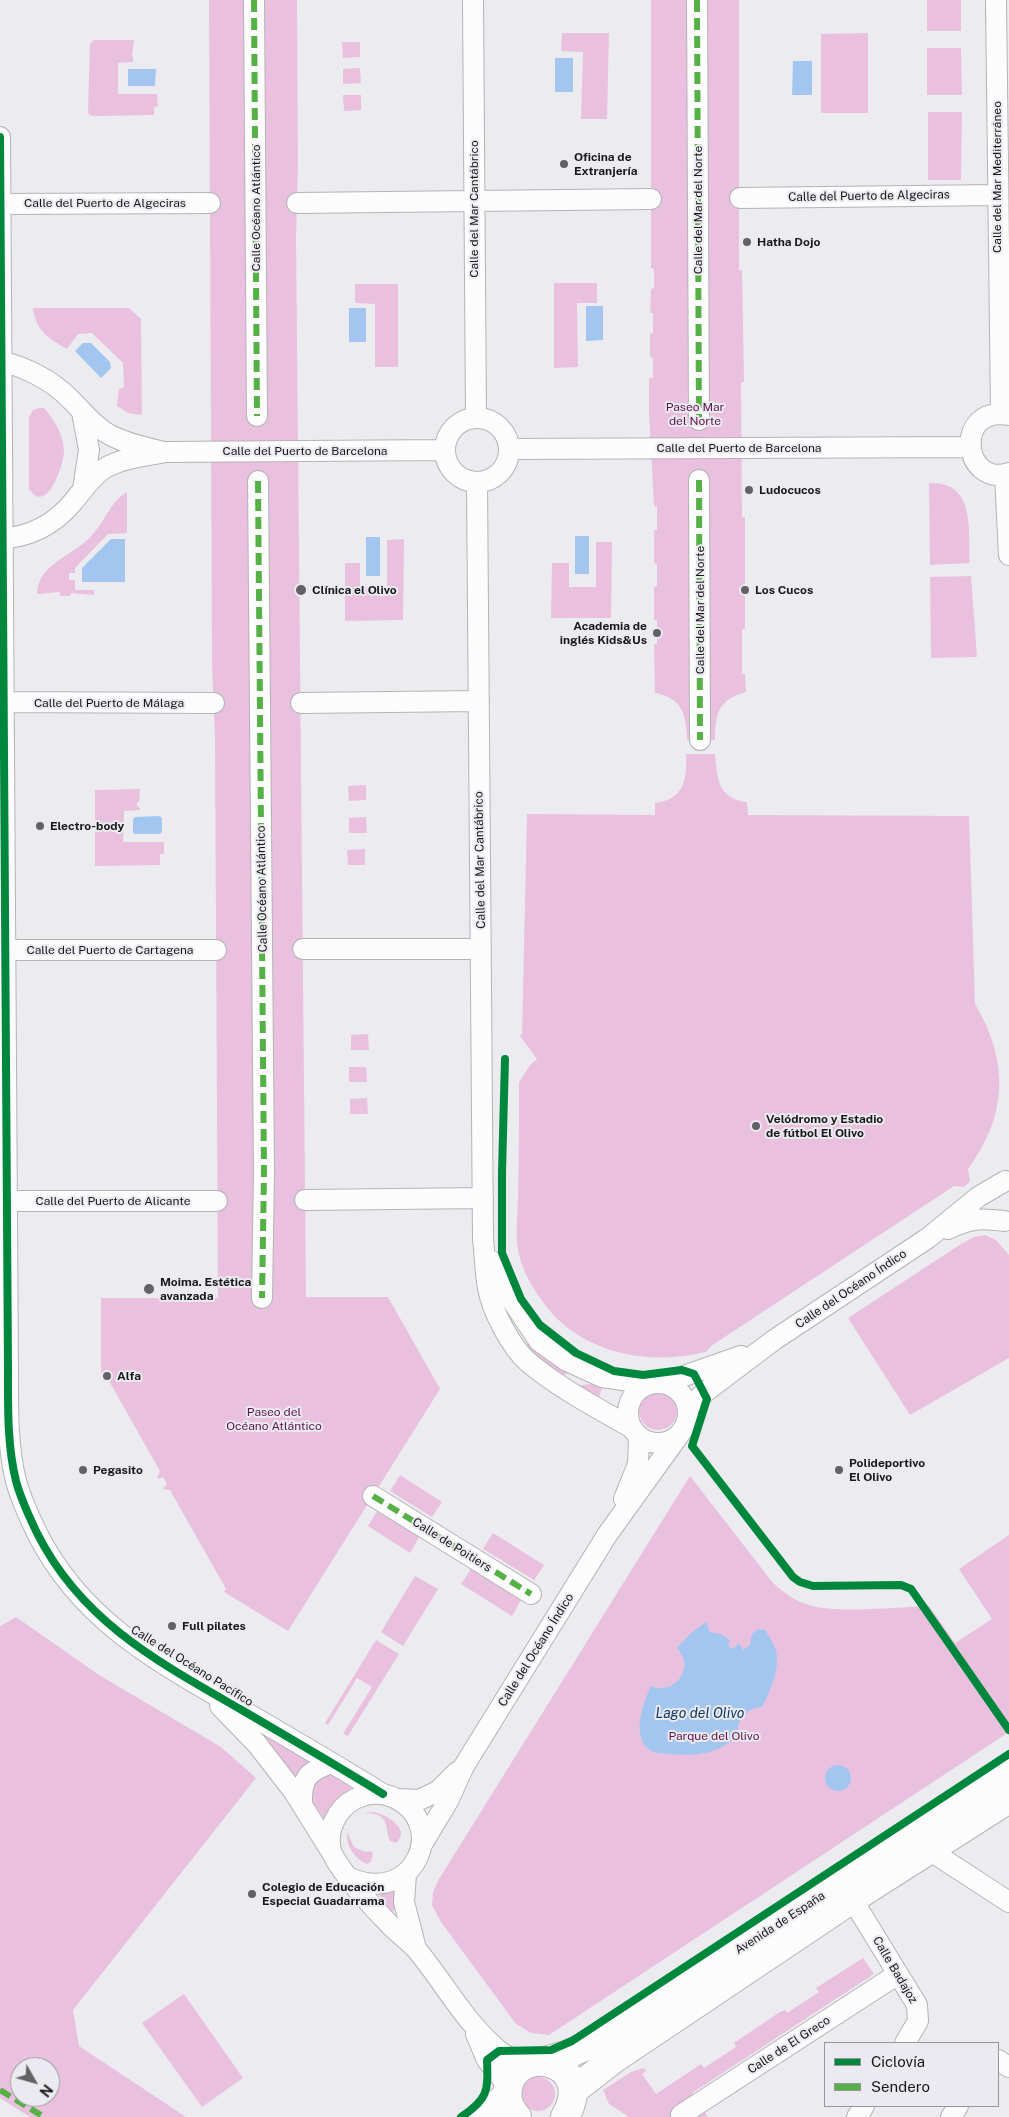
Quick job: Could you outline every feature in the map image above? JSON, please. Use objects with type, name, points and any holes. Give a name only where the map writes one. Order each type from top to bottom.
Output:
[{"type":"main road","name":"Avenida de España","points":[[539,2062],[566,2055],[603,2039],[1009,1772]]},
{"type":"main road","name":"Avenida de España","points":[[574,2090],[615,2058],[852,1899],[1009,1799]]},
{"type":"main road","points":[[481,2117],[511,2100],[518,2071],[539,2062],[558,2066],[568,2076],[574,2090],[572,2104],[565,2117]]},
{"type":"street","name":"Calle Océano Atlántico","points":[[254,0],[257,416]]},
{"type":"street","name":"Calle del Mar Cantábrico","points":[[473,0],[476,418]]},
{"type":"street","name":"Calle del Mar del Norte","points":[[698,0],[699,420]]},
{"type":"street","name":"Calle del Mar Mediterráneo","points":[[996,0],[997,195],[1005,414]]},
{"type":"street","name":"Calle del Océano Pacífico","points":[[0,138],[1,539],[4,702],[8,1397],[16,1480],[25,1509],[62,1576],[81,1598],[127,1640],[203,1688],[391,1797]]},
{"type":"street","name":"Calle del Puerto de Algeciras","points":[[740,198],[997,195]]},
{"type":"street","points":[[298,203],[652,198]]},
{"type":"street","name":"Calle del Puerto de Algeciras","points":[[0,204],[210,203]]},
{"type":"street","name":"Calle del Puerto de Barcelona","points":[[1,361],[49,382],[64,393],[82,412],[110,435],[131,444],[165,452],[445,450]]},
{"type":"street","points":[[82,412],[89,450],[83,489]]},
{"type":"street","points":[[1005,414],[991,415],[982,419],[975,426],[971,435],[970,447],[973,458],[978,466],[995,474],[1007,474],[1009,556]]},
{"type":"street","points":[[476,418],[495,423],[507,439],[509,450],[503,469],[487,480],[477,482],[467,480],[452,470],[447,461],[445,450],[446,440],[451,431],[466,419],[476,418]]},
{"type":"street","name":"Calle del Puerto de Barcelona","points":[[509,450],[970,447]]},
{"type":"street","name":"Calle del Puerto de Barcelona","points":[[1,539],[33,533],[44,528],[64,512],[98,474],[110,466],[165,452]]},
{"type":"street","name":"Calle del Mar del Norte","points":[[699,480],[700,740]]},
{"type":"street","name":"Calle Océano Atlántico","points":[[258,481],[264,1172],[262,1298]]},
{"type":"street","name":"Calle del Mar Cantábrico","points":[[477,482],[483,1238],[488,1290],[499,1320],[527,1361],[635,1432]]},
{"type":"street","name":"Calle del Puerto de Málaga","points":[[4,702],[214,703]]},
{"type":"street","points":[[301,703],[478,702]]},
{"type":"street","points":[[303,950],[481,949]]},
{"type":"street","name":"Calle del Puerto de Cartagena","points":[[4,950],[216,950]]},
{"type":"street","points":[[1007,1178],[1001,1187],[998,1201],[998,1208],[1007,1223]]},
{"type":"street","name":"Calle del Océano Índico","points":[[688,1408],[705,1392],[774,1340],[928,1238],[978,1197],[1007,1178]]},
{"type":"street","points":[[305,1200],[483,1198]]},
{"type":"street","name":"Calle del Puerto de Alicante","points":[[8,1201],[218,1201]]},
{"type":"street","name":"Calle del Océano Índico","points":[[928,1238],[966,1220],[984,1218],[1007,1223]]},
{"type":"street","name":"Calle del Mar Cantábrico","points":[[483,1238],[501,1284],[539,1341],[567,1360],[602,1376]]},
{"type":"street","name":"Calle del Océano Índico","points":[[658,1384],[734,1359],[774,1340]]},
{"type":"street","name":"Calle del Mar Cantábrico","points":[[555,1381],[602,1376],[658,1384]]},
{"type":"street","points":[[658,1384],[680,1392],[688,1408],[685,1427],[679,1434],[664,1443],[647,1441],[635,1432],[628,1420],[630,1401],[635,1393],[658,1384]]},
{"type":"street","name":"Calle del Océano Índico","points":[[608,1535],[636,1472],[640,1454],[635,1432]]},
{"type":"street","name":"Calle del Océano Índico","points":[[421,1846],[448,1801],[464,1766],[608,1535],[679,1434]]},
{"type":"street","name":"Calle de Poitiers","points":[[373,1496],[531,1594]]},
{"type":"street","name":"Calle del Océano Pacífico","points":[[203,1688],[257,1744],[302,1805],[336,1860]]},
{"type":"street","points":[[302,1805],[301,1788],[307,1776],[315,1768],[332,1763]]},
{"type":"street","name":"Calle del Océano Índico","points":[[391,1797],[418,1800],[438,1791],[464,1766]]},
{"type":"street","points":[[350,1878],[378,1885],[397,1880],[406,1874],[418,1856],[421,1846],[421,1833],[416,1817],[406,1805],[391,1797],[368,1794],[346,1804],[332,1826],[330,1842],[336,1860],[350,1878],[391,1926],[416,1949],[473,2028],[505,2055],[521,2062],[539,2062]]},
{"type":"street","points":[[929,1850],[1009,1902]]},
{"type":"street","points":[[406,1874],[404,1902],[416,1949]]},
{"type":"street","name":"Calle Badajoz","points":[[852,1899],[918,2010],[918,2021],[906,2042]]},
{"type":"street","name":"Calle de El Greco","points":[[681,2115],[898,1974]]},
{"type":"street","points":[[473,2028],[480,2048],[511,2100]]},
{"type":"green space","name":"Paseo del Océano Atlántico","points":[[209,0],[297,0],[298,166],[296,236],[306,1297],[388,1297],[440,1389],[288,1631],[224,1592],[226,1589],[170,1490],[163,1489],[167,1484],[163,1477],[159,1479],[157,1477],[160,1471],[104,1372],[101,1372],[101,1298],[218,1298],[215,738],[212,663]]},
{"type":"green space","name":"Paseo Mar del Norte","points":[[651,0],[739,0],[739,270],[742,270],[744,382],[741,382],[742,517],[745,517],[745,629],[742,629],[742,674],[745,674],[746,692],[729,699],[720,709],[717,716],[715,740],[687,740],[684,715],[677,703],[664,695],[655,693],[654,644],[657,644],[657,621],[654,620],[654,587],[657,586],[657,564],[654,563],[654,530],[657,530],[657,507],[654,506],[649,411],[649,378],[653,378],[653,358],[650,357],[650,334],[653,333],[653,313],[650,313],[651,289],[654,288],[654,269],[651,268]]},
{"type":"green space","points":[[927,0],[961,0],[961,31],[927,31]]},
{"type":"green space","points":[[562,33],[609,33],[607,119],[581,119],[583,52],[561,51]]},
{"type":"green space","points":[[868,33],[868,113],[821,113],[821,34]]},
{"type":"green space","points":[[94,40],[134,40],[133,62],[118,63],[118,94],[157,94],[158,106],[154,107],[154,115],[92,116],[88,113],[90,44]]},
{"type":"green space","points":[[342,42],[360,42],[360,57],[343,58]]},
{"type":"green space","points":[[927,48],[961,48],[962,95],[927,95]]},
{"type":"green space","points":[[360,68],[361,83],[343,84],[343,69]]},
{"type":"green space","points":[[343,95],[361,95],[361,110],[344,111]]},
{"type":"green space","points":[[928,112],[962,112],[961,180],[928,180]]},
{"type":"green space","points":[[554,283],[597,283],[597,303],[577,303],[578,367],[554,368]]},
{"type":"green space","points":[[355,284],[398,284],[398,367],[375,367],[375,304],[355,303]]},
{"type":"green space","points":[[33,308],[129,308],[141,319],[142,415],[128,413],[117,406],[119,389],[124,387],[123,363],[92,333],[78,334],[67,349],[60,345],[40,328]]},
{"type":"green space","points":[[44,408],[60,432],[64,450],[58,476],[53,485],[42,496],[36,496],[29,489],[29,417],[33,410]]},
{"type":"green space","points":[[929,483],[944,485],[955,490],[962,499],[969,523],[970,563],[930,565]]},
{"type":"green space","points":[[127,492],[127,533],[108,534],[75,568],[75,573],[69,573],[69,580],[75,580],[75,590],[94,590],[94,595],[71,593],[70,596],[60,596],[60,592],[37,594],[39,583],[50,567],[85,542],[97,529],[112,506]]},
{"type":"green space","points":[[404,539],[403,620],[345,621],[345,563],[360,563],[360,587],[387,587],[387,540]]},
{"type":"green space","points":[[596,542],[612,542],[611,618],[551,618],[552,563],[569,563],[569,587],[596,587]]},
{"type":"green space","points":[[971,576],[977,657],[931,658],[930,577]]},
{"type":"green space","name":"Velódromo y Estadio de fútbol El Olivo","points":[[686,754],[715,754],[718,779],[721,786],[730,797],[747,802],[748,815],[969,816],[975,1004],[994,1046],[999,1088],[997,1108],[991,1128],[981,1149],[968,1169],[970,1181],[964,1187],[954,1186],[711,1346],[706,1352],[682,1356],[635,1356],[591,1342],[571,1330],[553,1314],[538,1295],[526,1274],[519,1256],[517,1230],[519,1082],[530,1065],[537,1059],[520,1036],[522,1034],[527,814],[655,815],[655,803],[673,797],[682,786],[686,772]]},
{"type":"green space","points":[[366,785],[366,800],[349,801],[348,786]]},
{"type":"green space","points":[[140,789],[137,807],[140,810],[124,811],[123,842],[164,842],[164,854],[160,854],[160,865],[95,866],[95,790]]},
{"type":"green space","points":[[366,817],[367,833],[349,833],[349,818]]},
{"type":"green space","points":[[365,849],[365,865],[348,865],[347,850]]},
{"type":"green space","points":[[368,1034],[369,1050],[351,1050],[351,1035]]},
{"type":"green space","points":[[349,1067],[366,1067],[367,1082],[349,1082]]},
{"type":"green space","points":[[367,1098],[368,1114],[350,1114],[350,1099]]},
{"type":"green space","points":[[985,1235],[996,1240],[1009,1255],[1009,1358],[910,1415],[848,1318],[961,1244],[974,1237]]},
{"type":"green space","points":[[529,1340],[576,1371],[560,1376],[539,1359],[527,1346]]},
{"type":"green space","points":[[604,1382],[598,1400],[575,1386]]},
{"type":"green space","points":[[658,1392],[672,1397],[677,1411],[672,1425],[658,1430],[644,1425],[639,1411],[644,1397]]},
{"type":"green space","points":[[400,1475],[442,1502],[432,1517],[390,1491]]},
{"type":"green space","name":"Parque del Olivo","points":[[690,1476],[773,1583],[790,1596],[809,1605],[821,1608],[868,1609],[929,1606],[955,1643],[992,1619],[959,1569],[1009,1535],[1009,1732],[549,2035],[531,2033],[516,2024],[441,1922],[432,1905],[433,1892],[439,1879]]},
{"type":"green space","points":[[377,1511],[419,1537],[410,1553],[368,1526]]},
{"type":"green space","points":[[493,1533],[544,1565],[534,1580],[483,1549]]},
{"type":"green space","points":[[471,1569],[521,1600],[512,1616],[461,1584]]},
{"type":"green space","points":[[415,1576],[438,1589],[403,1646],[381,1632]]},
{"type":"green space","points":[[16,1617],[99,1675],[221,1747],[256,1778],[73,2010],[79,2046],[186,2117],[30,2117],[14,2107],[60,2107],[60,2057],[10,2057],[10,2104],[0,2098],[0,1626]]},
{"type":"green space","points":[[376,1640],[399,1654],[348,1736],[343,1734],[372,1687],[357,1678],[328,1725],[325,1723]]},
{"type":"green space","points":[[264,1733],[312,1760],[298,1780],[264,1736]]},
{"type":"green space","points":[[333,1773],[354,1787],[336,1800],[324,1818],[310,1798],[314,1778]]},
{"type":"green space","points":[[372,1812],[383,1815],[399,1827],[401,1832],[400,1838],[396,1843],[390,1841],[383,1818],[366,1813]]},
{"type":"green space","points":[[347,1832],[354,1847],[373,1853],[371,1862],[366,1864],[354,1855],[349,1847]]},
{"type":"green space","points":[[394,1886],[395,1910],[391,1912],[376,1890]]},
{"type":"green space","points":[[863,1958],[874,1974],[692,2093],[708,2117],[629,2117],[609,2104],[603,2090],[631,2072],[644,2068],[646,2071],[642,2074],[656,2094],[701,2064],[704,2068],[736,2047],[734,2043],[780,2012],[785,2010],[787,2013],[819,1992],[816,1988]]},
{"type":"green space","points":[[184,1994],[243,2078],[202,2107],[142,2023]]},
{"type":"green space","points":[[538,2077],[550,2082],[555,2094],[550,2106],[538,2111],[526,2106],[521,2094],[526,2082]]},
{"type":"water","points":[[555,58],[573,58],[573,92],[555,92]]},
{"type":"water","points":[[793,61],[812,61],[812,95],[792,95]]},
{"type":"water","points":[[128,69],[156,69],[155,86],[128,86]]},
{"type":"water","points":[[586,306],[603,306],[603,340],[586,341]]},
{"type":"water","points":[[349,308],[366,308],[366,342],[349,342]]},
{"type":"water","points":[[83,343],[91,343],[110,362],[111,368],[101,378],[75,351]]},
{"type":"water","points":[[575,536],[589,536],[589,574],[575,574]]},
{"type":"water","points":[[366,537],[380,537],[380,576],[366,576]]},
{"type":"water","points":[[111,539],[125,539],[125,582],[82,582],[82,568]]},
{"type":"water","points":[[160,816],[162,819],[162,832],[160,834],[135,834],[133,832],[133,819],[135,817]]},
{"type":"water","name":"Lago del Olivo","points":[[706,1622],[710,1632],[720,1634],[730,1640],[728,1644],[730,1648],[734,1648],[739,1643],[743,1650],[750,1645],[752,1634],[758,1629],[765,1630],[777,1655],[776,1670],[768,1694],[762,1707],[747,1712],[744,1715],[739,1724],[738,1735],[722,1747],[706,1753],[689,1755],[651,1751],[641,1738],[640,1729],[642,1711],[648,1693],[651,1686],[668,1687],[680,1678],[684,1663],[682,1655],[677,1648],[690,1634]]},
{"type":"water","points":[[838,1765],[847,1769],[851,1778],[847,1787],[838,1791],[829,1787],[825,1778],[829,1769]]},
{"type":"marked path","points":[[254,0],[257,416]]},
{"type":"marked path","points":[[697,0],[699,420]]},
{"type":"marked path","points":[[699,480],[700,740]]},
{"type":"marked path","points":[[258,481],[264,1172],[262,1298]]},
{"type":"marked path","points":[[373,1496],[531,1594]]},
{"type":"marked path","points":[[0,2090],[44,2117]]},
{"type":"cycle path","points":[[0,137],[8,1396],[10,1439],[16,1481],[37,1533],[55,1564],[76,1591],[99,1615],[151,1656],[383,1794]]},
{"type":"cycle path","points":[[505,1059],[502,1253],[521,1299],[540,1325],[576,1353],[614,1371],[643,1375],[682,1370],[694,1374],[707,1399],[692,1446],[793,1577],[800,1582],[813,1586],[901,1585],[911,1589],[1009,1730]]},
{"type":"cycle path","points":[[461,2117],[482,2099],[487,2086],[487,2060],[499,2051],[551,2050],[572,2041],[1009,1754]]},
{"type":"place","name":"Oficina de Extranjería","points":[[564,164]]},
{"type":"place","name":"Hatha Dojo","points":[[747,242]]},
{"type":"place","name":"Ludocucos","points":[[749,490]]},
{"type":"place","name":"Clínica el Olivo","points":[[301,590]]},
{"type":"place","name":"Los Cucos","points":[[745,590]]},
{"type":"place","name":"Academia de inglés Kids&Us","points":[[657,633]]},
{"type":"place","name":"Electro-body","points":[[40,826]]},
{"type":"place","name":"Velódromo y Estadio de fútbol El Olivo","points":[[756,1126]]},
{"type":"place","name":"Moima. Estética avanzada","points":[[149,1289]]},
{"type":"place","name":"Alfa","points":[[107,1376]]},
{"type":"place","name":"Pegasito","points":[[83,1470]]},
{"type":"place","name":"Polideportivo El Olivo","points":[[839,1470]]},
{"type":"place","name":"Full pilates","points":[[172,1626]]},
{"type":"place","name":"Colegio de Educación Especial Guadarrama","points":[[252,1894]]}]
